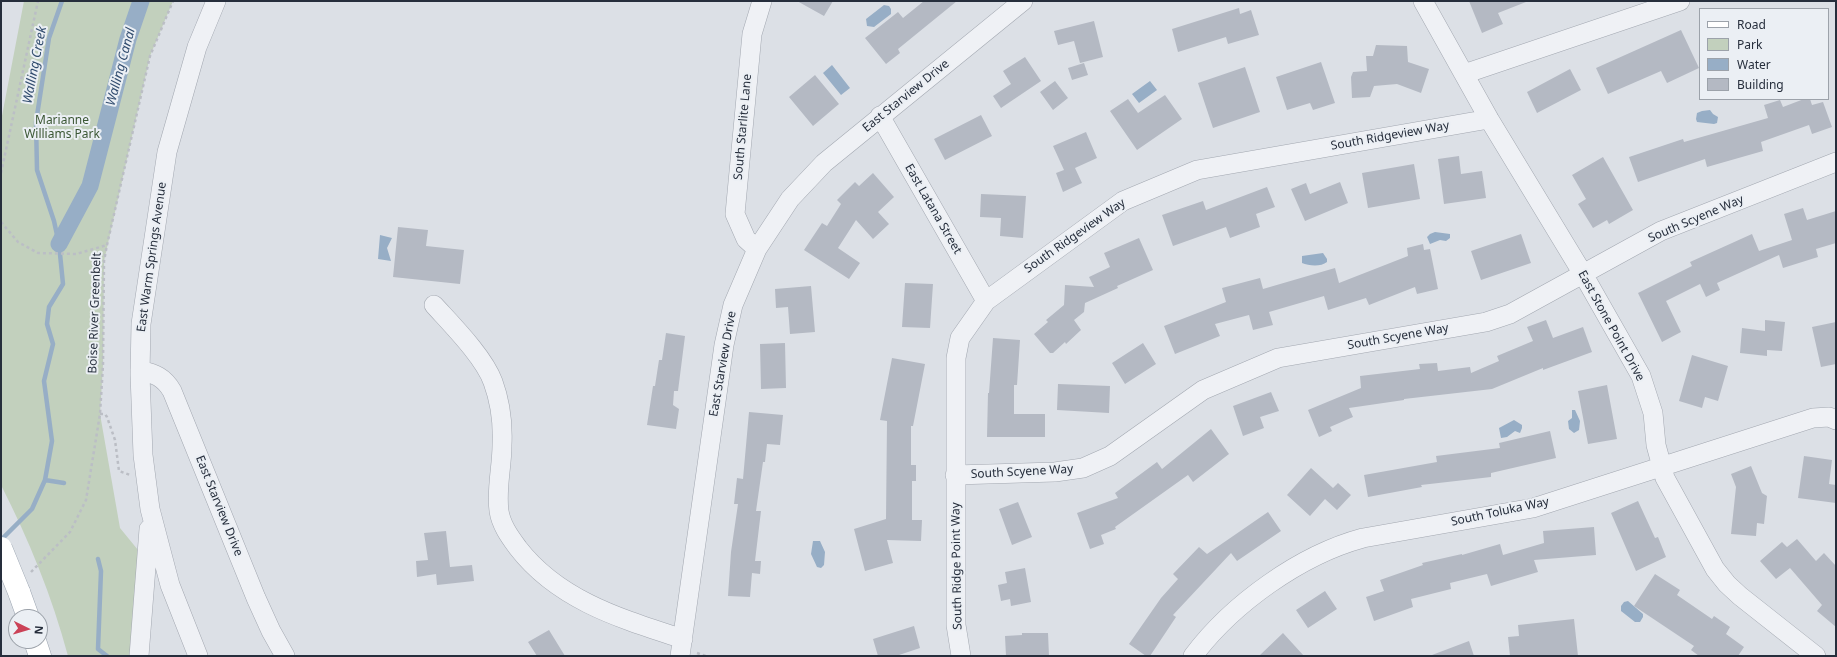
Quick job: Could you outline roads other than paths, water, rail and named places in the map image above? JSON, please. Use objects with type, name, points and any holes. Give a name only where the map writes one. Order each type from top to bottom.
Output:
[{"type":"main road","points":[[1,548],[24,584],[27,609]]},
{"type":"street","name":"East Warm Springs Avenue","points":[[198,656],[170,585],[150,509],[143,455],[140,370],[141,324],[167,152],[197,47],[216,1]]},
{"type":"street","name":"South Starlite Lane","points":[[757,249],[746,238],[735,214],[752,34],[762,1]]},
{"type":"street","name":"East Starview Drive","points":[[681,648],[724,345],[734,305],[757,249],[790,199],[824,163],[1023,1]]},
{"type":"street","name":"East Stone Point Drive","points":[[1423,1],[1489,118],[1583,274],[1641,376],[1653,413],[1661,466],[1665,478],[1715,569],[1727,584],[1816,656]]},
{"type":"street","points":[[1464,74],[1680,1]]},
{"type":"street","name":"East Latana Street","points":[[880,116],[986,301]]},
{"type":"street","name":"South Ridgeview Way","points":[[955,475],[956,358],[960,338],[986,301],[1123,201],[1197,170],[1489,118]]},
{"type":"street","name":"South Scyene Way","points":[[955,475],[1055,472],[1083,468],[1110,456],[1203,390],[1278,358],[1486,322],[1510,314],[1661,231],[1836,162]]},
{"type":"street","points":[[434,305],[474,351],[493,381],[500,411],[502,444],[499,480],[499,512],[507,533],[526,557],[548,579],[578,600],[681,648]]},
{"type":"street","name":"East Starview Drive","points":[[140,370],[163,378],[172,391],[256,598],[271,631],[285,656]]},
{"type":"street","name":"South Toluka Way","points":[[1193,656],[1219,624],[1280,575],[1305,561],[1344,543],[1363,538],[1533,508],[1813,418],[1829,417],[1836,420]]},
{"type":"street","name":"South Ridge Point Way","points":[[955,475],[956,625],[961,656]]},
{"type":"street","points":[[139,656],[150,509]]},
{"type":"water","points":[[884,5],[889,6],[891,9],[891,14],[874,27],[867,26],[866,19]]},
{"type":"water","points":[[832,65],[850,88],[841,95],[823,73]]},
{"type":"water","points":[[1150,81],[1157,90],[1139,103],[1132,94]]},
{"type":"water","points":[[1710,110],[1718,117],[1717,123],[1697,122],[1697,113]]},
{"type":"water","points":[[1435,232],[1450,234],[1450,238],[1446,241],[1440,240],[1430,244],[1427,237]]},
{"type":"water","points":[[380,235],[392,238],[387,248],[391,261],[378,259]]},
{"type":"water","points":[[1323,253],[1327,259],[1327,262],[1322,265],[1315,266],[1302,263],[1302,256]]},
{"type":"water","points":[[1572,410],[1575,410],[1580,421],[1579,430],[1574,433],[1569,429],[1568,421],[1572,418]]},
{"type":"water","points":[[1514,420],[1522,425],[1520,433],[1515,431],[1507,437],[1501,438],[1499,428]]},
{"type":"water","points":[[813,541],[820,541],[825,552],[824,565],[821,568],[817,567],[811,554]]},
{"type":"water","points":[[1628,601],[1643,614],[1640,622],[1635,622],[1621,611],[1621,606],[1624,602]]},
{"type":"waterway","name":"Walling Creek","points":[[1,540],[32,509],[45,480],[52,441],[44,381],[53,344],[47,324],[49,307],[63,284],[59,244],[54,221],[37,170],[36,122],[49,38],[62,1]]},
{"type":"waterway","name":"Walling Canal","points":[[59,244],[90,186],[128,39],[141,1]]},
{"type":"waterway","points":[[45,480],[64,483]]},
{"type":"waterway","points":[[98,559],[101,571],[98,649],[107,656]]},
{"type":"park label","name":"Marianne Williams Park","points":[[62,128]]}]
